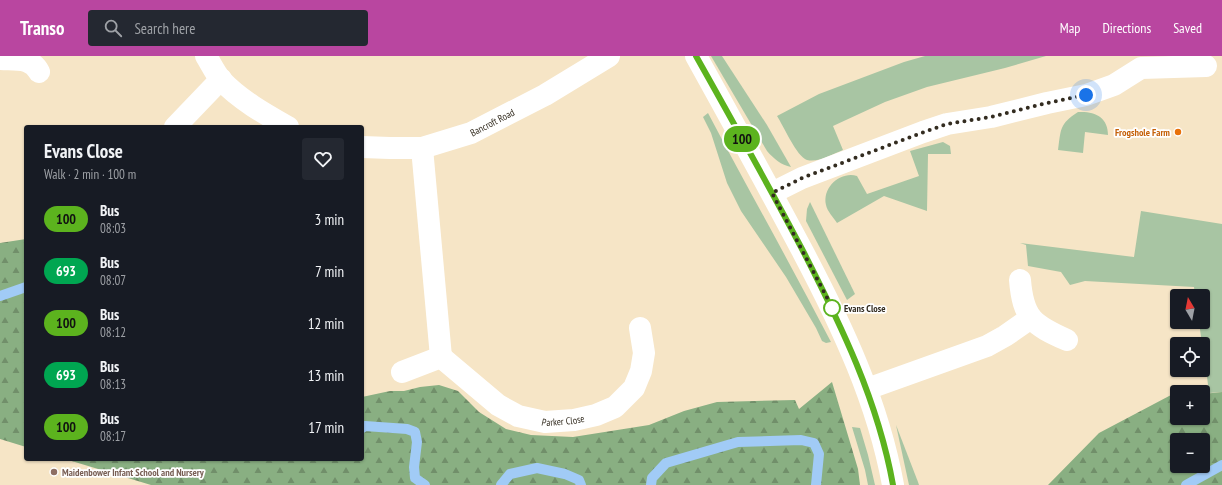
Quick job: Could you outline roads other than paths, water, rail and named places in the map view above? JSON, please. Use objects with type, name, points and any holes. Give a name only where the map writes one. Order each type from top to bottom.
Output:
[{"type":"street","points":[[206,56],[221,79],[244,99],[268,116],[284,125]]},
{"type":"street","name":"Bancroft Road","points":[[364,147],[422,148],[471,133],[545,95],[587,63],[610,56]]},
{"type":"street","points":[[696,56],[828,298],[867,388],[880,430],[893,485]]},
{"type":"street","points":[[0,59],[28,61],[36,65],[39,72]]},
{"type":"street","points":[[772,193],[802,178],[947,124],[991,117],[1086,95],[1114,85],[1141,68],[1206,66]]},
{"type":"street","points":[[177,125],[221,79]]},
{"type":"street","points":[[402,372],[440,357],[422,148]]},
{"type":"street","points":[[1020,280],[1021,297],[1025,310],[1031,318],[1053,334],[1067,340]]},
{"type":"street","points":[[867,388],[987,346],[1005,336],[1031,318]]},
{"type":"street","name":"Parker Close","points":[[440,357],[494,401],[518,416],[545,422],[574,420],[596,415],[615,407],[634,388],[641,371],[644,353],[640,328]]},
{"type":"waterway","points":[[0,296],[24,288]]},
{"type":"waterway","points":[[364,427],[407,429],[415,432],[417,442],[414,467],[415,478],[425,485]]},
{"type":"waterway","points":[[651,485],[652,478],[666,463],[738,442],[801,440],[814,443],[819,454],[816,485]]},
{"type":"waterway","points":[[1186,485],[1222,465]]},
{"type":"waterway","points":[[501,485],[510,474],[537,468],[565,474],[579,480],[581,485]]},
{"type":"place","name":"Frogshole Farm","points":[[1178,132]]},
{"type":"place","name":"Evans Close","points":[[832,308]]},
{"type":"place","name":"Maidenbower Infant School and Nursery","points":[[54,472]]}]
